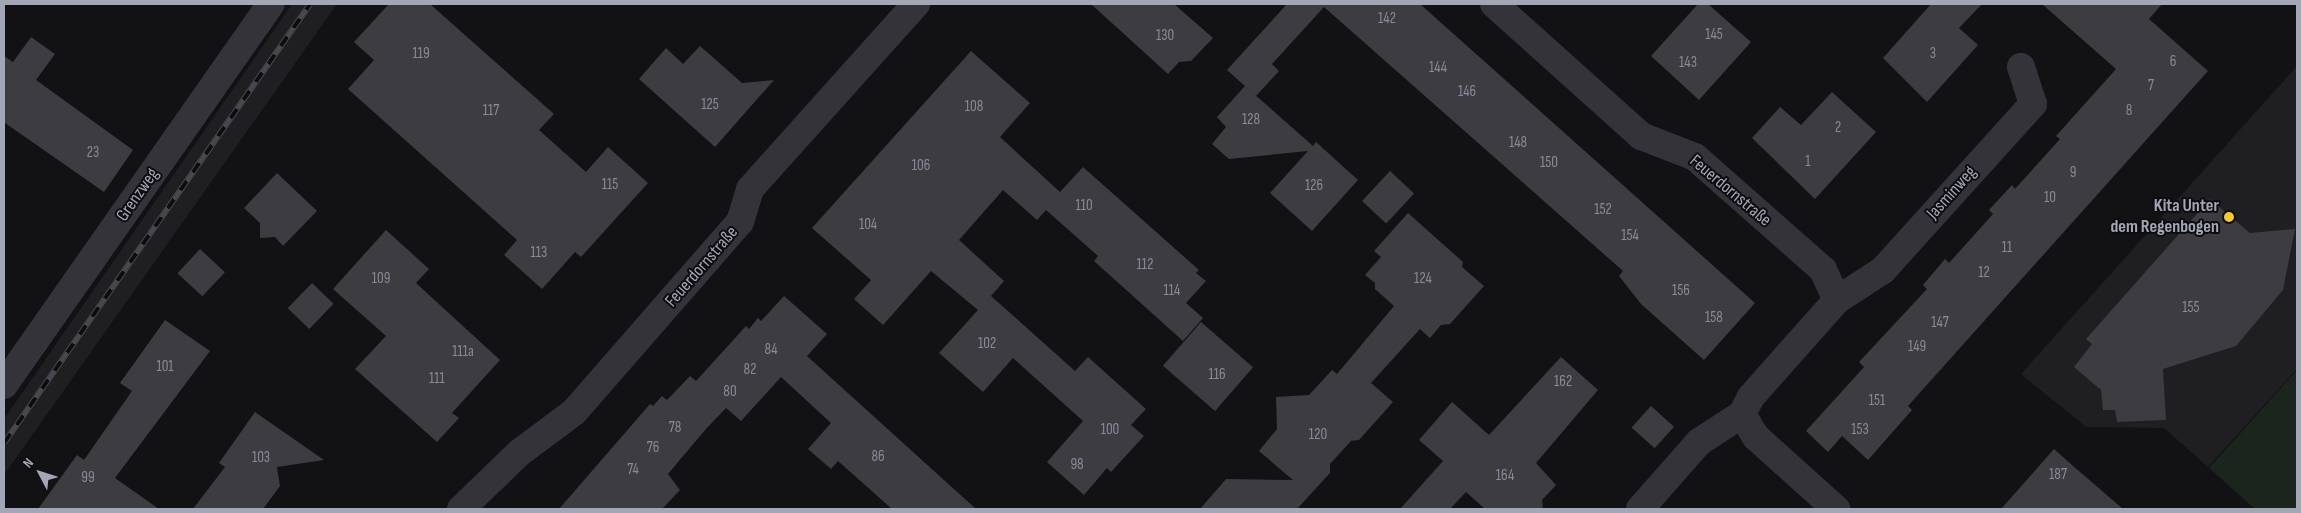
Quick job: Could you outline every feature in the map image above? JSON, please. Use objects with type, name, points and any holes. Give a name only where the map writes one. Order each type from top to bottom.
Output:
[{"type":"street","name":"Grenzweg","points":[[4,385],[271,4]]},
{"type":"street","name":"Feuerdornstraße","points":[[461,509],[519,453],[574,412],[740,222],[750,189],[916,4]]},
{"type":"street","name":"Feuerdornstraße","points":[[1494,4],[1641,136],[1695,157],[1823,270],[1837,300]]},
{"type":"street","name":"Jasminweg","points":[[1837,300],[1883,270],[2033,104],[2021,67]]},
{"type":"street","points":[[1640,509],[1700,442],[1742,414],[1751,397],[1837,300]]},
{"type":"street","points":[[1742,414],[1756,437],[1836,509]]},
{"type":"shaded area","points":[[292,4],[337,4],[4,475],[4,419]]},
{"type":"shaded area","name":"Kita Unter dem Regenbogen","points":[[2297,66],[2297,369],[2208,467],[2164,428],[2086,427],[2021,374]]},
{"type":"shaded area","points":[[2297,370],[2297,509],[2255,509],[2209,468]]},
{"type":"building","points":[[389,4],[430,4],[554,114],[539,130],[586,172],[608,147],[648,183],[581,257],[575,252],[542,289],[504,255],[517,240],[348,89],[374,60],[354,42]]},
{"type":"building","points":[[1091,4],[1174,4],[1213,38],[1191,61],[1179,62],[1168,74]]},
{"type":"building","points":[[1287,4],[1420,4],[1755,303],[1704,360],[1641,304],[1619,276],[1623,271],[1324,7],[1272,64],[1279,71],[1256,96],[1227,70]]},
{"type":"building","points":[[1698,4],[1708,4],[1751,42],[1699,100],[1651,56]]},
{"type":"building","points":[[1931,4],[1982,4],[1959,28],[1978,45],[1927,102],[1883,58]]},
{"type":"building","points":[[2042,4],[2162,4],[2149,19],[2208,71],[1908,406],[1912,410],[1868,460],[1842,436],[1828,452],[1806,431],[1864,367],[1859,362],[1927,289],[1923,285],[1945,259],[1949,263],[1993,214],[1989,210],[2012,185],[2015,189],[2060,139],[2056,136],[2116,69]]},
{"type":"building","points":[[31,37],[55,54],[36,80],[133,150],[104,192],[5,123],[4,125],[4,56],[13,62]]},
{"type":"building","points":[[700,46],[742,83],[774,80],[715,147],[639,79],[666,48],[683,64]]},
{"type":"building","points":[[971,51],[1030,103],[1000,137],[1060,192],[1083,167],[1199,270],[1196,273],[1206,281],[1186,303],[1203,318],[1183,341],[1094,261],[1098,256],[1046,210],[1037,220],[1003,190],[959,240],[1004,281],[991,296],[1075,371],[1088,357],[1146,409],[1131,425],[1144,436],[1111,472],[1107,468],[1084,495],[1047,462],[1083,421],[1013,358],[983,392],[939,353],[978,310],[931,271],[883,325],[854,299],[871,280],[812,228]]},
{"type":"building","points":[[1245,86],[1313,146],[1316,142],[1358,180],[1312,231],[1270,193],[1308,151],[1229,159],[1212,144],[1226,127],[1217,117]]},
{"type":"building","points":[[1832,92],[1876,132],[1815,199],[1752,138],[1780,107],[1801,125]]},
{"type":"building","points":[[1390,171],[1414,194],[1386,223],[1362,201]]},
{"type":"building","points":[[277,173],[317,211],[283,246],[275,237],[260,238],[260,223],[244,208]]},
{"type":"building","points":[[2210,199],[2250,233],[2295,229],[2283,290],[2236,346],[2163,369],[2166,420],[2117,422],[2115,410],[2103,410],[2101,390],[2074,367],[2092,344],[2086,339]]},
{"type":"building","points":[[1408,213],[1463,262],[1462,267],[1484,286],[1450,324],[1441,325],[1430,338],[1420,329],[1371,383],[1393,402],[1359,440],[1351,441],[1330,464],[1330,473],[1297,509],[1200,509],[1226,479],[1293,480],[1259,451],[1277,429],[1276,397],[1309,395],[1332,370],[1337,374],[1394,306],[1375,289],[1375,283],[1365,275],[1381,257],[1374,251]]},
{"type":"building","points":[[386,230],[429,269],[416,283],[500,360],[452,413],[459,418],[437,442],[355,369],[386,336],[333,289]]},
{"type":"building","points":[[200,249],[225,272],[202,296],[177,273]]},
{"type":"building","points":[[312,283],[334,304],[309,329],[288,308]]},
{"type":"building","points":[[784,296],[827,334],[807,356],[976,509],[892,509],[838,461],[831,469],[808,449],[831,423],[781,377],[741,421],[726,408],[705,430],[668,474],[680,490],[662,509],[559,509],[650,404],[653,406],[662,396],[667,400],[690,376],[696,381],[746,326],[749,329],[758,318],[761,321]]},
{"type":"building","points":[[165,320],[210,351],[115,478],[159,509],[38,509],[77,455],[84,460],[132,391],[120,383]]},
{"type":"building","points":[[1201,322],[1253,367],[1215,411],[1163,366]]},
{"type":"building","points":[[1561,357],[1598,390],[1536,463],[1556,485],[1542,500],[1543,509],[1485,509],[1466,492],[1450,509],[1400,509],[1443,461],[1419,440],[1452,402],[1489,435]]},
{"type":"building","points":[[1651,406],[1674,427],[1655,448],[1632,428]]},
{"type":"building","points":[[255,412],[324,460],[277,467],[280,486],[263,509],[193,509],[225,467],[219,463]]},
{"type":"building","points":[[2054,449],[2072,465],[2123,509],[2001,509]]},
{"type":"railway","points":[[4,443],[310,4]]},
{"type":"place","name":"Kita Unter dem Regenbogen","points":[[2229,217]]}]
